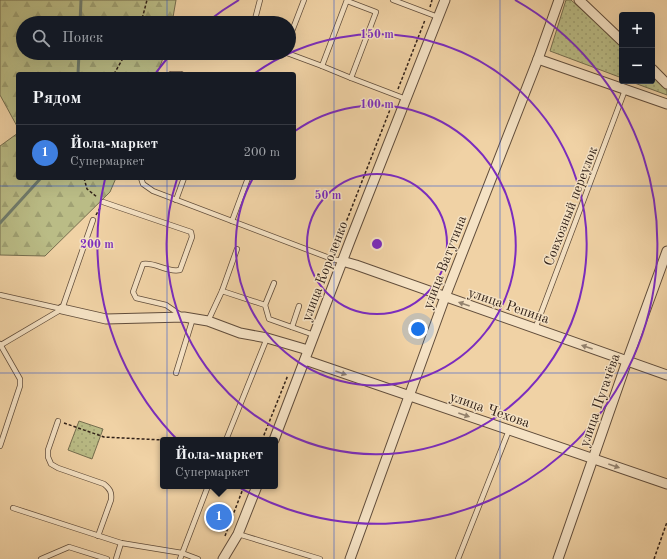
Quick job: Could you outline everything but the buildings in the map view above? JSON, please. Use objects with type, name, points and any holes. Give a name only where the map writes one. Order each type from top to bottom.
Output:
[{"type":"street","name":"улица Короленко","points":[[275,437],[342,261],[445,0]]},
{"type":"street","name":"улица Ватутина","points":[[350,559],[445,297],[538,59],[559,0]]},
{"type":"street","points":[[578,0],[619,38]]},
{"type":"street","points":[[538,59],[667,104]]},
{"type":"street","points":[[655,72],[667,84]]},
{"type":"street","name":"улица Пугачёва","points":[[558,559],[667,251]]},
{"type":"street","name":"улица Репина","points":[[342,261],[665,374]]},
{"type":"street","points":[[62,310],[106,319],[188,317],[240,333],[267,338],[308,350]]},
{"type":"street","name":"улица Чехова","points":[[305,360],[667,484]]},
{"type":"street","points":[[223,559],[238,534],[255,489]]},
{"type":"lane","points":[[256,16],[260,0]]},
{"type":"lane","points":[[296,21],[304,0]]},
{"type":"lane","points":[[393,0],[438,18]]},
{"type":"lane","points":[[322,66],[347,1],[376,12],[351,78]]},
{"type":"lane","points":[[296,56],[406,99]]},
{"type":"lane","name":"Совхозный переулок","points":[[535,329],[625,90]]},
{"type":"lane","points":[[142,180],[143,184],[153,191],[332,259],[342,261]]},
{"type":"lane","points":[[176,200],[183,180]]},
{"type":"lane","points":[[232,221],[247,180]]},
{"type":"lane","points":[[103,202],[191,232],[192,237],[180,270],[174,271],[150,263],[142,264],[133,292],[136,298],[166,305],[188,317],[176,373]]},
{"type":"lane","points":[[0,446],[20,386],[20,379],[0,344],[62,310],[93,220]]},
{"type":"lane","points":[[208,322],[222,291],[237,249]]},
{"type":"lane","points":[[274,283],[265,305],[269,319],[314,335]]},
{"type":"lane","points":[[222,291],[265,305]]},
{"type":"lane","points":[[0,295],[62,310]]},
{"type":"lane","points":[[292,327],[299,306]]},
{"type":"lane","points":[[227,437],[267,338]]},
{"type":"lane","points":[[58,421],[48,450],[48,458],[51,464],[58,468],[104,484],[109,488],[112,494],[98,536]]},
{"type":"lane","points":[[458,559],[509,430]]},
{"type":"lane","points":[[180,559],[207,489]]},
{"type":"lane","points":[[13,508],[121,543],[182,553],[198,559]]},
{"type":"lane","points":[[238,534],[320,559]]},
{"type":"lane","points":[[116,559],[121,543]]},
{"type":"lane","points":[[41,559],[69,547],[107,559]]},
{"type":"path","points":[[143,16],[146,0]]},
{"type":"path","points":[[115,72],[122,60]]},
{"type":"path","points":[[85,180],[87,189],[103,202],[93,220]]},
{"type":"path","points":[[58,421],[104,437],[160,440]]},
{"type":"path","points":[[224,540],[243,489]]},
{"type":"path","points":[[654,559],[667,522]]},
{"type":"green space","points":[[0,0],[176,0],[173,16],[16,16],[16,60],[162,60],[158,72],[16,72],[16,124],[0,95]]},
{"type":"green space","points":[[566,0],[571,0],[619,43],[619,77],[550,51]]},
{"type":"green space","points":[[655,76],[667,87],[667,95],[637,84],[655,84]]},
{"type":"green space","points":[[16,134],[16,180],[115,180],[110,192],[45,256],[0,255],[0,146]]},
{"type":"green space","points":[[79,421],[103,429],[92,459],[68,450]]},
{"type":"waterway","points":[[80,16],[81,0]]},
{"type":"waterway","points":[[78,72],[79,60]]},
{"type":"waterway","points":[[0,223],[39,180]]},
{"type":"place","name":"Йола-маркет","points":[[219,517]]}]
